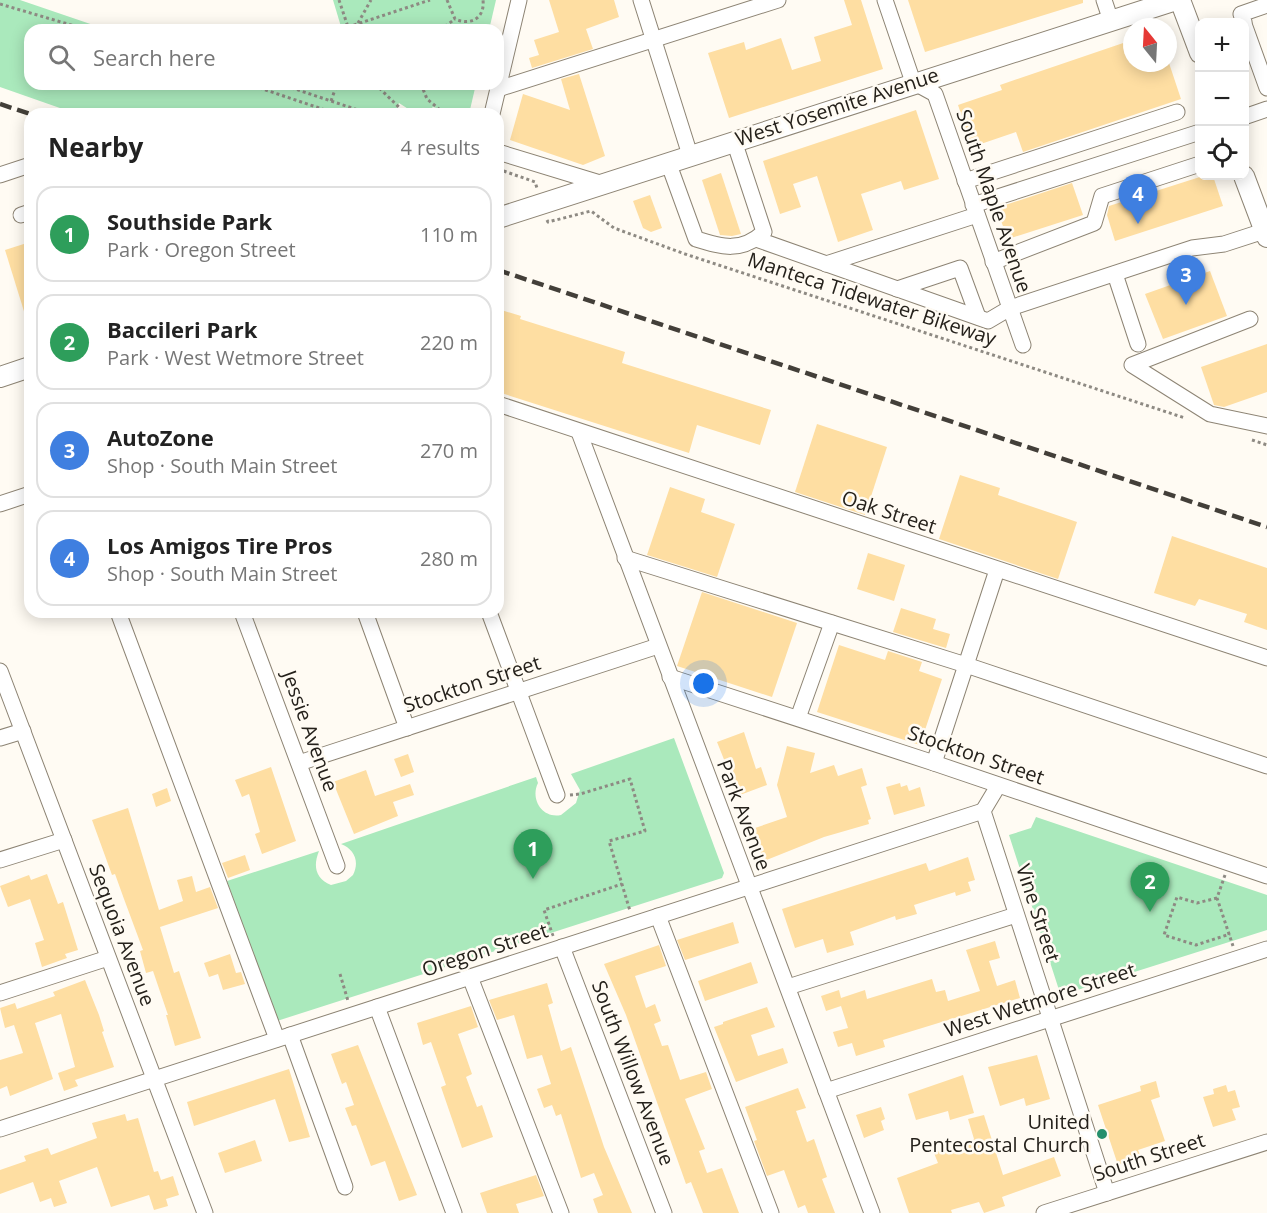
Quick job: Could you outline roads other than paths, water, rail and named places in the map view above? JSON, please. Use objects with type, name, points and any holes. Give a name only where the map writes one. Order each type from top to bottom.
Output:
[{"type":"main road","name":"West Yosemite Avenue","points":[[504,216],[913,82],[1178,0]]},
{"type":"main road","points":[[1178,0],[1195,41]]},
{"type":"main road","points":[[1246,180],[1266,233]]},
{"type":"main road","points":[[0,377],[24,369]]},
{"type":"street","points":[[504,64],[519,0]]},
{"type":"street","points":[[641,0],[690,155]]},
{"type":"street","points":[[885,0],[913,82]]},
{"type":"street","points":[[1104,0],[1112,21]]},
{"type":"street","points":[[504,87],[770,1]]},
{"type":"street","points":[[1242,18],[1241,14],[1267,5]]},
{"type":"street","points":[[1249,37],[1267,88]]},
{"type":"street","name":"South Maple Avenue","points":[[913,82],[935,94],[1023,345]]},
{"type":"street","points":[[493,108],[498,90]]},
{"type":"street","points":[[1249,116],[1267,110]]},
{"type":"street","points":[[965,181],[1177,112]]},
{"type":"street","points":[[826,264],[1195,134]]},
{"type":"street","points":[[668,162],[696,239],[728,249],[756,239],[764,232],[734,141]]},
{"type":"street","points":[[504,154],[603,184]]},
{"type":"street","points":[[993,262],[1094,223],[1102,196],[1195,166]]},
{"type":"street","points":[[0,175],[24,167]]},
{"type":"street","points":[[756,239],[988,321],[1010,308],[1192,248],[1224,244],[1266,233]]},
{"type":"street","points":[[897,289],[960,268],[978,317]]},
{"type":"street","points":[[1115,274],[1138,344]]},
{"type":"street","points":[[1250,319],[1132,365],[1210,414],[1267,426]]},
{"type":"street","name":"Oak Street","points":[[504,406],[1267,658]]},
{"type":"street","name":"Park Avenue","points":[[579,432],[872,1213]]},
{"type":"street","points":[[0,504],[24,496]]},
{"type":"street","points":[[626,558],[966,665],[1267,766]]},
{"type":"street","points":[[934,763],[997,570]]},
{"type":"street","points":[[120,618],[345,1187]]},
{"type":"street","name":"Jessie Avenue","points":[[244,618],[337,866]]},
{"type":"street","points":[[367,618],[407,728]]},
{"type":"street","points":[[491,618],[557,795]]},
{"type":"street","points":[[798,718],[832,623]]},
{"type":"street","name":"Stockton Street","points":[[299,763],[658,646]]},
{"type":"street","name":"Sequoia Avenue","points":[[0,671],[205,1213]]},
{"type":"street","name":"Stockton Street","points":[[670,677],[934,763],[1267,876]]},
{"type":"street","points":[[0,738],[23,731]]},
{"type":"street","points":[[982,812],[998,786]]},
{"type":"street","name":"Oregon Street","points":[[0,1129],[982,812]]},
{"type":"street","name":"Vine Street","points":[[982,812],[1107,1193]]},
{"type":"street","points":[[0,860],[64,840]]},
{"type":"street","points":[[788,987],[1016,915]]},
{"type":"street","points":[[658,916],[771,1213]]},
{"type":"street","name":"South Willow Avenue","points":[[562,947],[664,1213]]},
{"type":"street","name":"West Wetmore Street","points":[[826,1091],[1267,950]]},
{"type":"street","points":[[0,993],[108,958]]},
{"type":"street","points":[[470,977],[561,1213]]},
{"type":"street","points":[[376,1007],[454,1213]]},
{"type":"street","name":"South Street","points":[[1044,1213],[1267,1142]]},
{"type":"railway","points":[[0,104],[24,112]]},
{"type":"railway","points":[[504,272],[1267,527]]},
{"type":"place","name":"Los Amigos Tire Pros","points":[[1138,224]]},
{"type":"place","name":"AutoZone","points":[[1186,305]]},
{"type":"place","name":"Southside Park","points":[[533,879]]},
{"type":"place","name":"Baccileri Park","points":[[1150,912]]},
{"type":"place","name":"United Pentecostal Church","points":[[1102,1134]]}]
